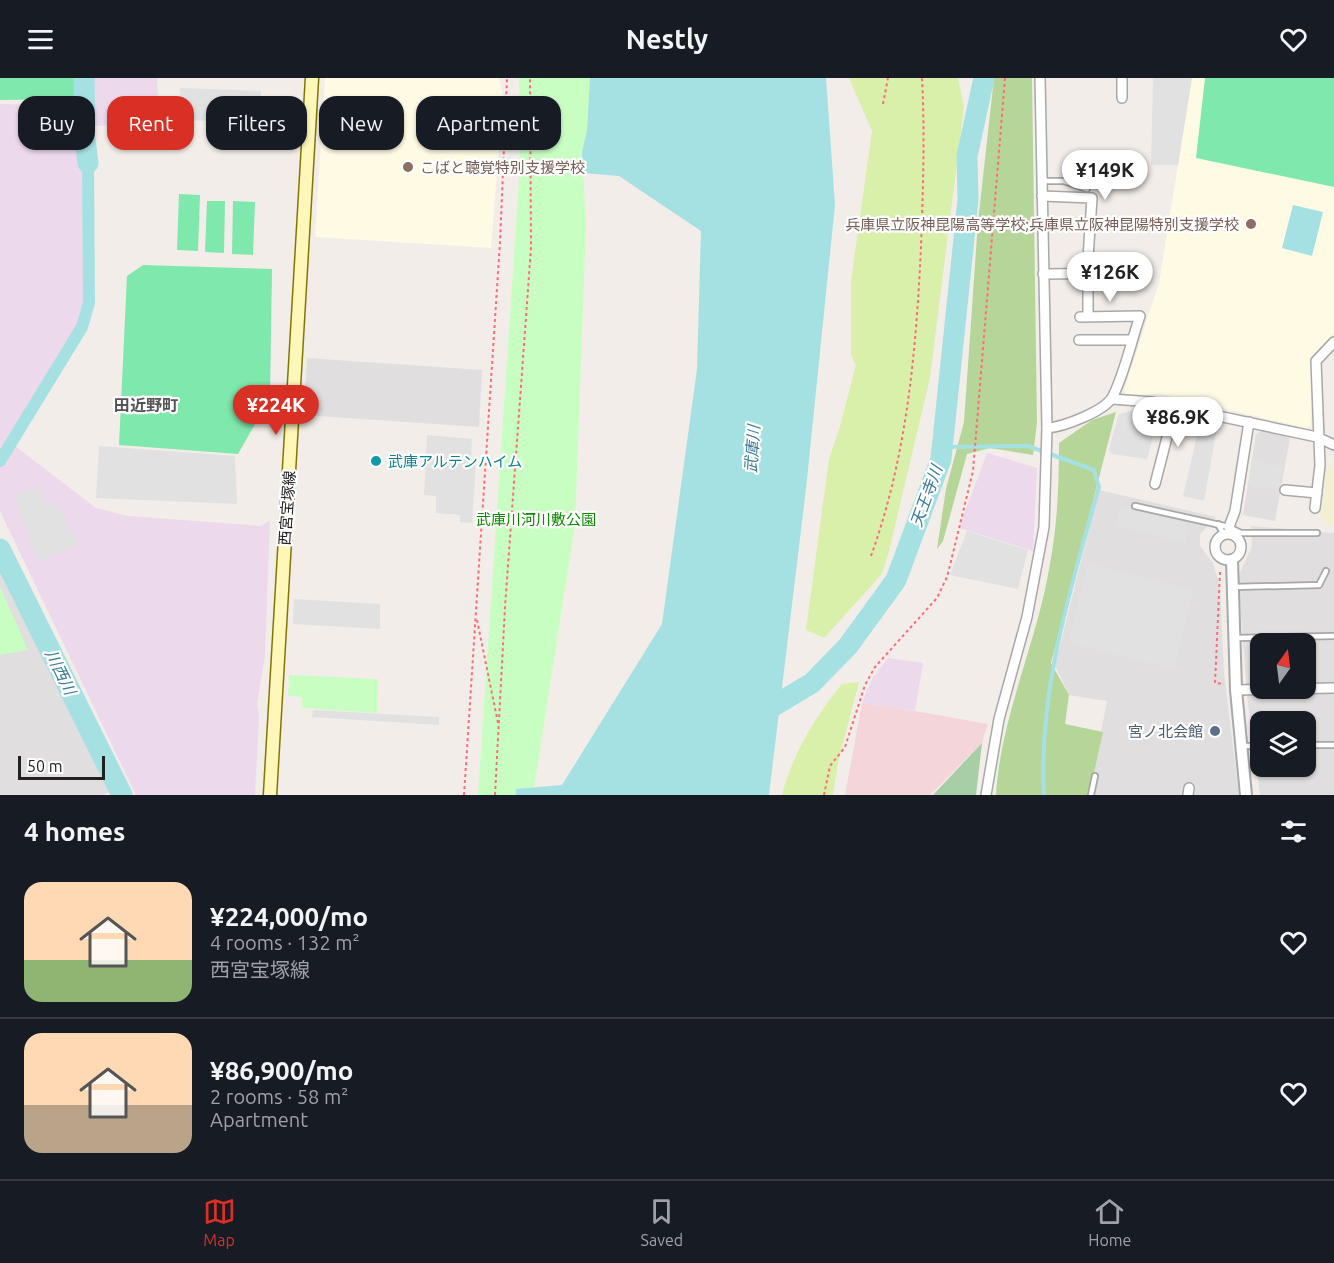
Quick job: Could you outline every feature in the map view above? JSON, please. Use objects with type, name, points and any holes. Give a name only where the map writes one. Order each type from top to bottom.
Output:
[{"type":"main road","name":"西宮宝塚線","points":[[270,795],[312,78]]},
{"type":"street","points":[[986,795],[997,731],[1027,617],[1044,527],[1047,428],[1040,78]]},
{"type":"street","points":[[1122,78],[1122,98]]},
{"type":"street","points":[[1042,196],[1092,198],[1087,215],[1084,250],[1088,273],[1084,316],[1140,316],[1113,399]]},
{"type":"street","points":[[1043,274],[1132,273]]},
{"type":"street","points":[[1078,340],[1131,340]]},
{"type":"street","points":[[1315,507],[1320,465],[1317,437],[1316,362],[1334,342]]},
{"type":"street","points":[[1047,428],[1070,423],[1090,414],[1113,399],[1175,406],[1317,437],[1334,445]]},
{"type":"street","points":[[1155,484],[1175,406]]},
{"type":"street","points":[[1246,795],[1236,687],[1233,587],[1226,559],[1215,547],[1217,540],[1227,531],[1235,511],[1249,423]]},
{"type":"street","points":[[1285,490],[1317,493]]},
{"type":"street","points":[[1226,559],[1241,552],[1241,543],[1236,536],[1227,531]]},
{"type":"street","points":[[1236,687],[1334,688]]},
{"type":"lane","points":[[1042,181],[1064,181],[1087,189]]},
{"type":"lane","points":[[1135,506],[1218,524],[1227,531],[1317,533]]},
{"type":"lane","points":[[1218,524],[1227,531]]},
{"type":"lane","points":[[1233,587],[1319,585],[1326,571]]},
{"type":"lane","points":[[1234,638],[1334,636]]},
{"type":"lane","points":[[1316,745],[1334,745]]},
{"type":"lane","points":[[1241,746],[1250,746]]},
{"type":"lane","points":[[1091,795],[1095,776]]},
{"type":"path","points":[[464,795],[499,254],[507,78]]},
{"type":"path","points":[[495,795],[531,248],[530,78]]},
{"type":"path","points":[[883,104],[888,78]]},
{"type":"path","points":[[871,556],[902,448],[917,338],[925,135],[922,78]]},
{"type":"path","points":[[824,795],[830,766],[845,747],[865,685],[881,660],[937,598],[947,577],[973,471],[1005,78]]},
{"type":"path","points":[[1226,559],[1215,683],[1236,687]]},
{"type":"path","points":[[476,616],[500,728]]},
{"type":"shaded area","points":[[86,78],[157,78],[158,96],[107,96],[107,125],[95,126],[95,96],[87,96]]},
{"type":"shaded area","name":"こばと聴覚特別支援学校","points":[[325,78],[499,78],[503,96],[416,96],[416,150],[499,150],[491,248],[315,237],[320,150],[404,150],[404,96],[324,96]]},
{"type":"shaded area","points":[[1153,78],[1192,78],[1178,165],[1151,165]]},
{"type":"shaded area","name":"兵庫県立阪神昆陽高等学校;兵庫県立阪神昆陽特別支援学校","points":[[1192,78],[1334,78],[1334,334],[1311,358],[1311,426],[1306,428],[1162,394],[1126,395],[1124,390],[1159,283]]},
{"type":"shaded area","points":[[180,88],[261,91],[261,96],[206,96],[206,121],[194,120],[194,96],[180,96]]},
{"type":"shaded area","points":[[0,104],[18,104],[18,150],[83,150],[83,316],[7,440],[96,508],[128,516],[261,526],[270,520],[265,656],[257,704],[259,717],[255,795],[136,795],[0,511]]},
{"type":"shaded area","points":[[307,358],[482,370],[479,427],[304,415]]},
{"type":"shaded area","points":[[1146,407],[1160,410],[1147,459],[1112,454],[1109,449],[1119,414]]},
{"type":"shaded area","points":[[1201,419],[1218,422],[1204,501],[1183,496]]},
{"type":"shaded area","points":[[1262,430],[1290,438],[1275,521],[1243,515],[1256,435]]},
{"type":"shaded area","points":[[427,435],[472,439],[471,460],[476,460],[472,523],[460,522],[460,515],[436,513],[436,496],[424,495]]},
{"type":"shaded area","points":[[99,446],[235,456],[237,504],[96,498]]},
{"type":"shaded area","points":[[1334,451],[1334,527],[1326,524],[1320,515],[1326,467],[1332,467]]},
{"type":"shaded area","points":[[987,453],[1037,468],[1033,551],[959,528]]},
{"type":"shaded area","points":[[1253,460],[1283,467],[1278,491],[1248,485]]},
{"type":"shaded area","points":[[41,488],[46,506],[57,504],[79,545],[38,562],[13,494]]},
{"type":"shaded area","points":[[1099,490],[1216,517],[1200,534],[1200,546],[1213,563],[1220,587],[1224,673],[1239,795],[1089,795],[1107,701],[1069,695],[1055,665]]},
{"type":"shaded area","points":[[1120,507],[1190,524],[1185,543],[1116,526]]},
{"type":"shaded area","points":[[1251,526],[1334,533],[1334,795],[1260,795],[1258,777],[1316,777],[1316,711],[1250,711],[1250,719],[1238,577],[1252,546]]},
{"type":"shaded area","points":[[967,531],[1028,550],[1018,589],[950,575]]},
{"type":"shaded area","points":[[1089,563],[1193,590],[1173,669],[1069,643]]},
{"type":"shaded area","points":[[0,569],[109,792],[103,795],[0,795]]},
{"type":"shaded area","points":[[294,599],[380,604],[380,629],[293,624]]},
{"type":"shaded area","points":[[888,658],[923,663],[915,711],[862,703],[872,679]]},
{"type":"shaded area","points":[[862,703],[988,724],[982,743],[930,795],[845,795]]},
{"type":"shaded area","points":[[313,710],[439,717],[439,725],[312,717]]},
{"type":"green space","points":[[0,78],[75,78],[76,96],[18,96],[18,100],[0,100]]},
{"type":"green space","name":"武庫川河川敷公園","points":[[519,78],[590,78],[587,131],[582,151],[586,225],[575,525],[533,795],[478,795],[520,150],[561,150],[561,96],[519,96]]},
{"type":"green space","points":[[849,78],[958,78],[964,107],[930,378],[889,551],[882,574],[824,638],[806,630],[829,459],[856,365],[851,355],[851,281],[872,131]]},
{"type":"green space","points":[[994,78],[1032,78],[1037,423],[1033,455],[990,448],[967,454],[943,541],[937,549],[946,489],[964,422],[978,222]]},
{"type":"green space","points":[[1205,78],[1334,78],[1334,187],[1196,158]]},
{"type":"green space","points":[[179,194],[200,195],[198,251],[177,250]]},
{"type":"green space","points":[[207,201],[225,201],[224,253],[205,252]]},
{"type":"green space","points":[[233,201],[255,202],[253,255],[232,254]]},
{"type":"green space","points":[[143,265],[272,269],[270,398],[238,454],[119,445],[127,276]]},
{"type":"green space","points":[[1116,412],[1051,663],[1069,695],[1065,724],[1103,732],[1089,795],[996,795],[1010,714],[1041,607],[1050,562],[1057,512],[1059,443],[1092,420]]},
{"type":"green space","points":[[0,587],[28,650],[0,655]]},
{"type":"green space","points":[[289,675],[378,679],[377,713],[302,708],[302,697],[288,696]]},
{"type":"green space","points":[[859,682],[838,763],[833,795],[782,795],[799,750],[823,709],[842,684]]},
{"type":"green space","points":[[982,743],[976,795],[933,795]]},
{"type":"water","name":"武庫川","points":[[590,78],[826,78],[835,205],[806,489],[769,795],[516,795],[516,789],[562,785],[662,624],[697,369],[701,231],[619,176],[583,173],[582,151],[587,131]]},
{"type":"water","points":[[1293,205],[1323,212],[1312,256],[1282,248]]},
{"type":"waterway","points":[[84,78],[84,96]]},
{"type":"waterway","name":"天王寺川","points":[[757,716],[812,683],[848,646],[896,580],[941,459],[968,200],[967,156],[984,78]]},
{"type":"waterway","points":[[86,150],[88,163]]},
{"type":"waterway","points":[[0,461],[82,327],[89,303],[88,163]]},
{"type":"waterway","points":[[944,447],[1028,446],[1094,470],[1099,487],[1068,601],[1051,678],[1043,756],[1044,795]]},
{"type":"waterway","name":"川西川","points":[[0,549],[122,795]]},
{"type":"place","name":"こばと聴覚特別支援学校","points":[[408,167]]},
{"type":"place","name":"兵庫県立阪神昆陽高等学校;兵庫県立阪神昆陽特別支援学校","points":[[1251,224]]},
{"type":"place","name":"武庫アルテンハイム","points":[[376,461]]},
{"type":"place","name":"宮ノ北会館","points":[[1215,731]]},
{"type":"district","name":"田近野町","points":[[146,405]]}]
